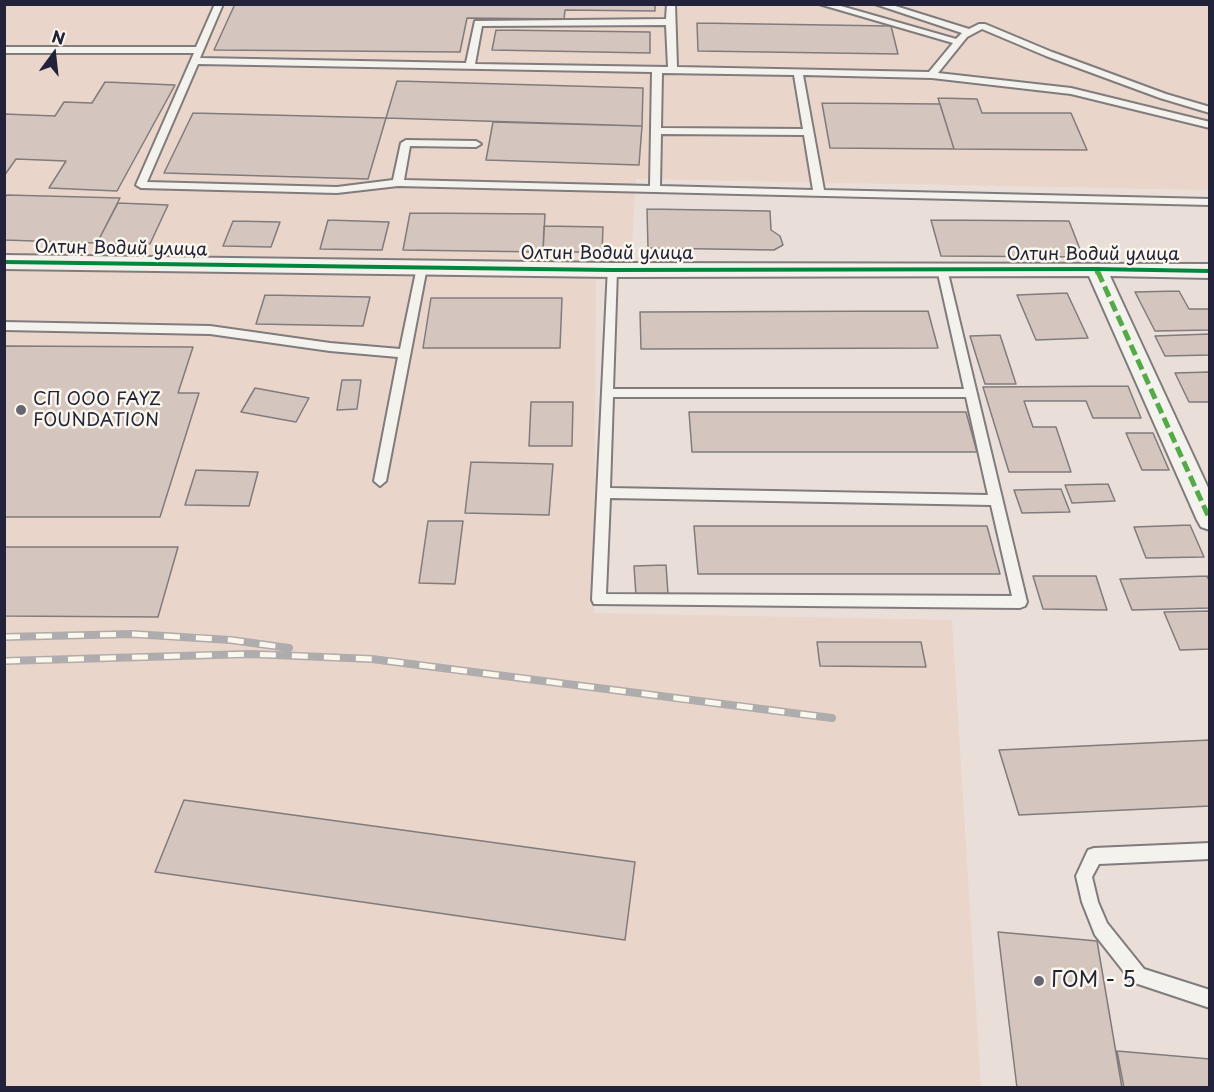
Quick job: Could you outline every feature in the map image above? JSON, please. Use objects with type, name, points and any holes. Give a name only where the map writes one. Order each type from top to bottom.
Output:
[{"type":"street","name":"Олтин Водий улица","points":[[4,262],[612,270],[1096,269],[1209,271]]},
{"type":"street","points":[[1096,269],[1209,520]]},
{"type":"lane","points":[[219,4],[141,185],[337,190],[398,183],[1209,202]]},
{"type":"lane","points":[[671,4],[673,70]]},
{"type":"lane","points":[[823,4],[958,42]]},
{"type":"lane","points":[[879,4],[969,32]]},
{"type":"lane","points":[[470,66],[478,24],[670,22]]},
{"type":"lane","points":[[932,75],[958,42],[969,32],[982,26],[1153,92],[1209,110]]},
{"type":"lane","points":[[4,50],[199,50]]},
{"type":"lane","points":[[194,61],[932,75],[1071,91],[1209,125]]},
{"type":"lane","points":[[655,189],[657,70]]},
{"type":"lane","points":[[798,72],[819,193]]},
{"type":"lane","points":[[656,131],[808,132]]},
{"type":"lane","points":[[398,183],[406,143],[476,144]]},
{"type":"lane","points":[[380,481],[422,267]]},
{"type":"lane","points":[[612,270],[599,600],[1020,603],[942,269]]},
{"type":"lane","points":[[4,326],[210,330],[330,347],[405,354]]},
{"type":"lane","points":[[607,393],[971,393]]},
{"type":"lane","points":[[603,493],[997,500]]},
{"type":"lane","points":[[1209,850],[1094,856],[1084,876],[1090,902],[1101,929],[1138,976],[1209,999]]},
{"type":"shaded area","points":[[5,5],[1209,5],[1209,190],[636,179],[630,277],[596,280],[594,613],[952,620],[981,1087],[5,1088]]},
{"type":"building","points":[[235,4],[655,4],[655,11],[565,10],[564,19],[467,18],[460,52],[214,50]]},
{"type":"building","points":[[697,23],[891,26],[898,54],[698,51]]},
{"type":"building","points":[[496,30],[650,32],[650,53],[492,50]]},
{"type":"building","points":[[397,81],[643,88],[642,126],[386,118]]},
{"type":"building","points":[[105,82],[175,85],[117,191],[49,188],[66,161],[16,159],[4,176],[4,114],[55,116],[64,102],[92,103]]},
{"type":"building","points":[[938,98],[977,99],[982,113],[1071,113],[1087,150],[954,149]]},
{"type":"building","points":[[822,103],[940,104],[954,149],[830,148]]},
{"type":"building","points":[[193,113],[386,118],[368,179],[164,173]]},
{"type":"building","points":[[493,122],[642,126],[639,165],[486,160]]},
{"type":"building","points":[[7,195],[120,198],[97,243],[4,240],[4,198]]},
{"type":"building","points":[[118,203],[168,205],[150,244],[97,243]]},
{"type":"building","points":[[647,209],[770,211],[771,230],[780,236],[783,245],[774,250],[648,248]]},
{"type":"building","points":[[410,213],[545,214],[543,252],[403,250]]},
{"type":"building","points":[[328,220],[389,222],[382,250],[320,249]]},
{"type":"building","points":[[931,220],[1069,221],[1083,257],[941,256]]},
{"type":"building","points":[[233,221],[280,222],[271,247],[223,246]]},
{"type":"building","points":[[544,226],[603,227],[602,252],[543,252]]},
{"type":"building","points":[[1179,291],[1189,309],[1210,309],[1210,330],[1155,331],[1135,292]]},
{"type":"building","points":[[1067,293],[1088,338],[1036,340],[1017,295]]},
{"type":"building","points":[[265,295],[370,297],[363,326],[256,324]]},
{"type":"building","points":[[431,298],[562,298],[560,348],[423,348]]},
{"type":"building","points":[[928,311],[938,348],[641,349],[640,312]]},
{"type":"building","points":[[1210,334],[1210,355],[1165,356],[1155,336]]},
{"type":"building","points":[[1000,335],[1016,384],[985,384],[970,336]]},
{"type":"building","points":[[4,346],[193,347],[178,393],[199,393],[160,517],[4,517]]},
{"type":"building","points":[[1210,372],[1210,402],[1189,402],[1175,373]]},
{"type":"building","points":[[342,380],[361,380],[357,409],[337,410]]},
{"type":"building","points":[[1128,386],[1141,418],[1093,418],[1086,401],[1024,401],[1033,427],[1056,427],[1071,472],[1009,472],[983,387]]},
{"type":"building","points":[[255,388],[309,398],[296,422],[241,412]]},
{"type":"building","points":[[531,402],[573,402],[572,446],[529,446]]},
{"type":"building","points":[[689,412],[966,412],[977,452],[692,452]]},
{"type":"building","points":[[1126,433],[1153,433],[1169,470],[1142,470]]},
{"type":"building","points":[[471,462],[553,464],[549,515],[465,513]]},
{"type":"building","points":[[196,470],[258,472],[249,506],[185,505]]},
{"type":"building","points":[[1108,484],[1115,501],[1072,503],[1065,485]]},
{"type":"building","points":[[1061,489],[1070,512],[1022,513],[1014,490]]},
{"type":"building","points":[[428,521],[463,521],[455,584],[419,583]]},
{"type":"building","points":[[1190,525],[1204,557],[1146,558],[1134,527]]},
{"type":"building","points":[[694,526],[987,526],[1000,574],[698,574]]},
{"type":"building","points":[[4,547],[178,547],[158,617],[4,616]]},
{"type":"building","points":[[666,565],[668,594],[636,596],[634,566]]},
{"type":"building","points":[[1033,576],[1096,576],[1107,610],[1043,609]]},
{"type":"building","points":[[1207,576],[1210,582],[1210,608],[1132,610],[1120,579]]},
{"type":"building","points":[[1210,611],[1210,649],[1180,650],[1164,612]]},
{"type":"building","points":[[817,642],[921,642],[926,667],[820,666]]},
{"type":"building","points":[[1210,740],[1210,806],[1019,815],[999,750]]},
{"type":"building","points":[[184,800],[635,862],[625,940],[155,872]]},
{"type":"building","points":[[998,932],[1097,941],[1122,1088],[1017,1088]]},
{"type":"building","points":[[1117,1051],[1210,1059],[1210,1088],[1124,1088]]},
{"type":"railway","points":[[4,637],[132,634],[231,640],[289,648]]},
{"type":"railway","points":[[4,661],[250,654],[372,659],[832,718]]},
{"type":"marked path","points":[[1096,269],[1210,520]]},
{"type":"cycle path","points":[[4,262],[612,270],[1096,269],[1210,271]]},
{"type":"place","name":"СП ООО FAYZ FOUNDATION","points":[[21,410]]},
{"type":"place","name":"ГОМ - 5","points":[[1039,981]]}]
